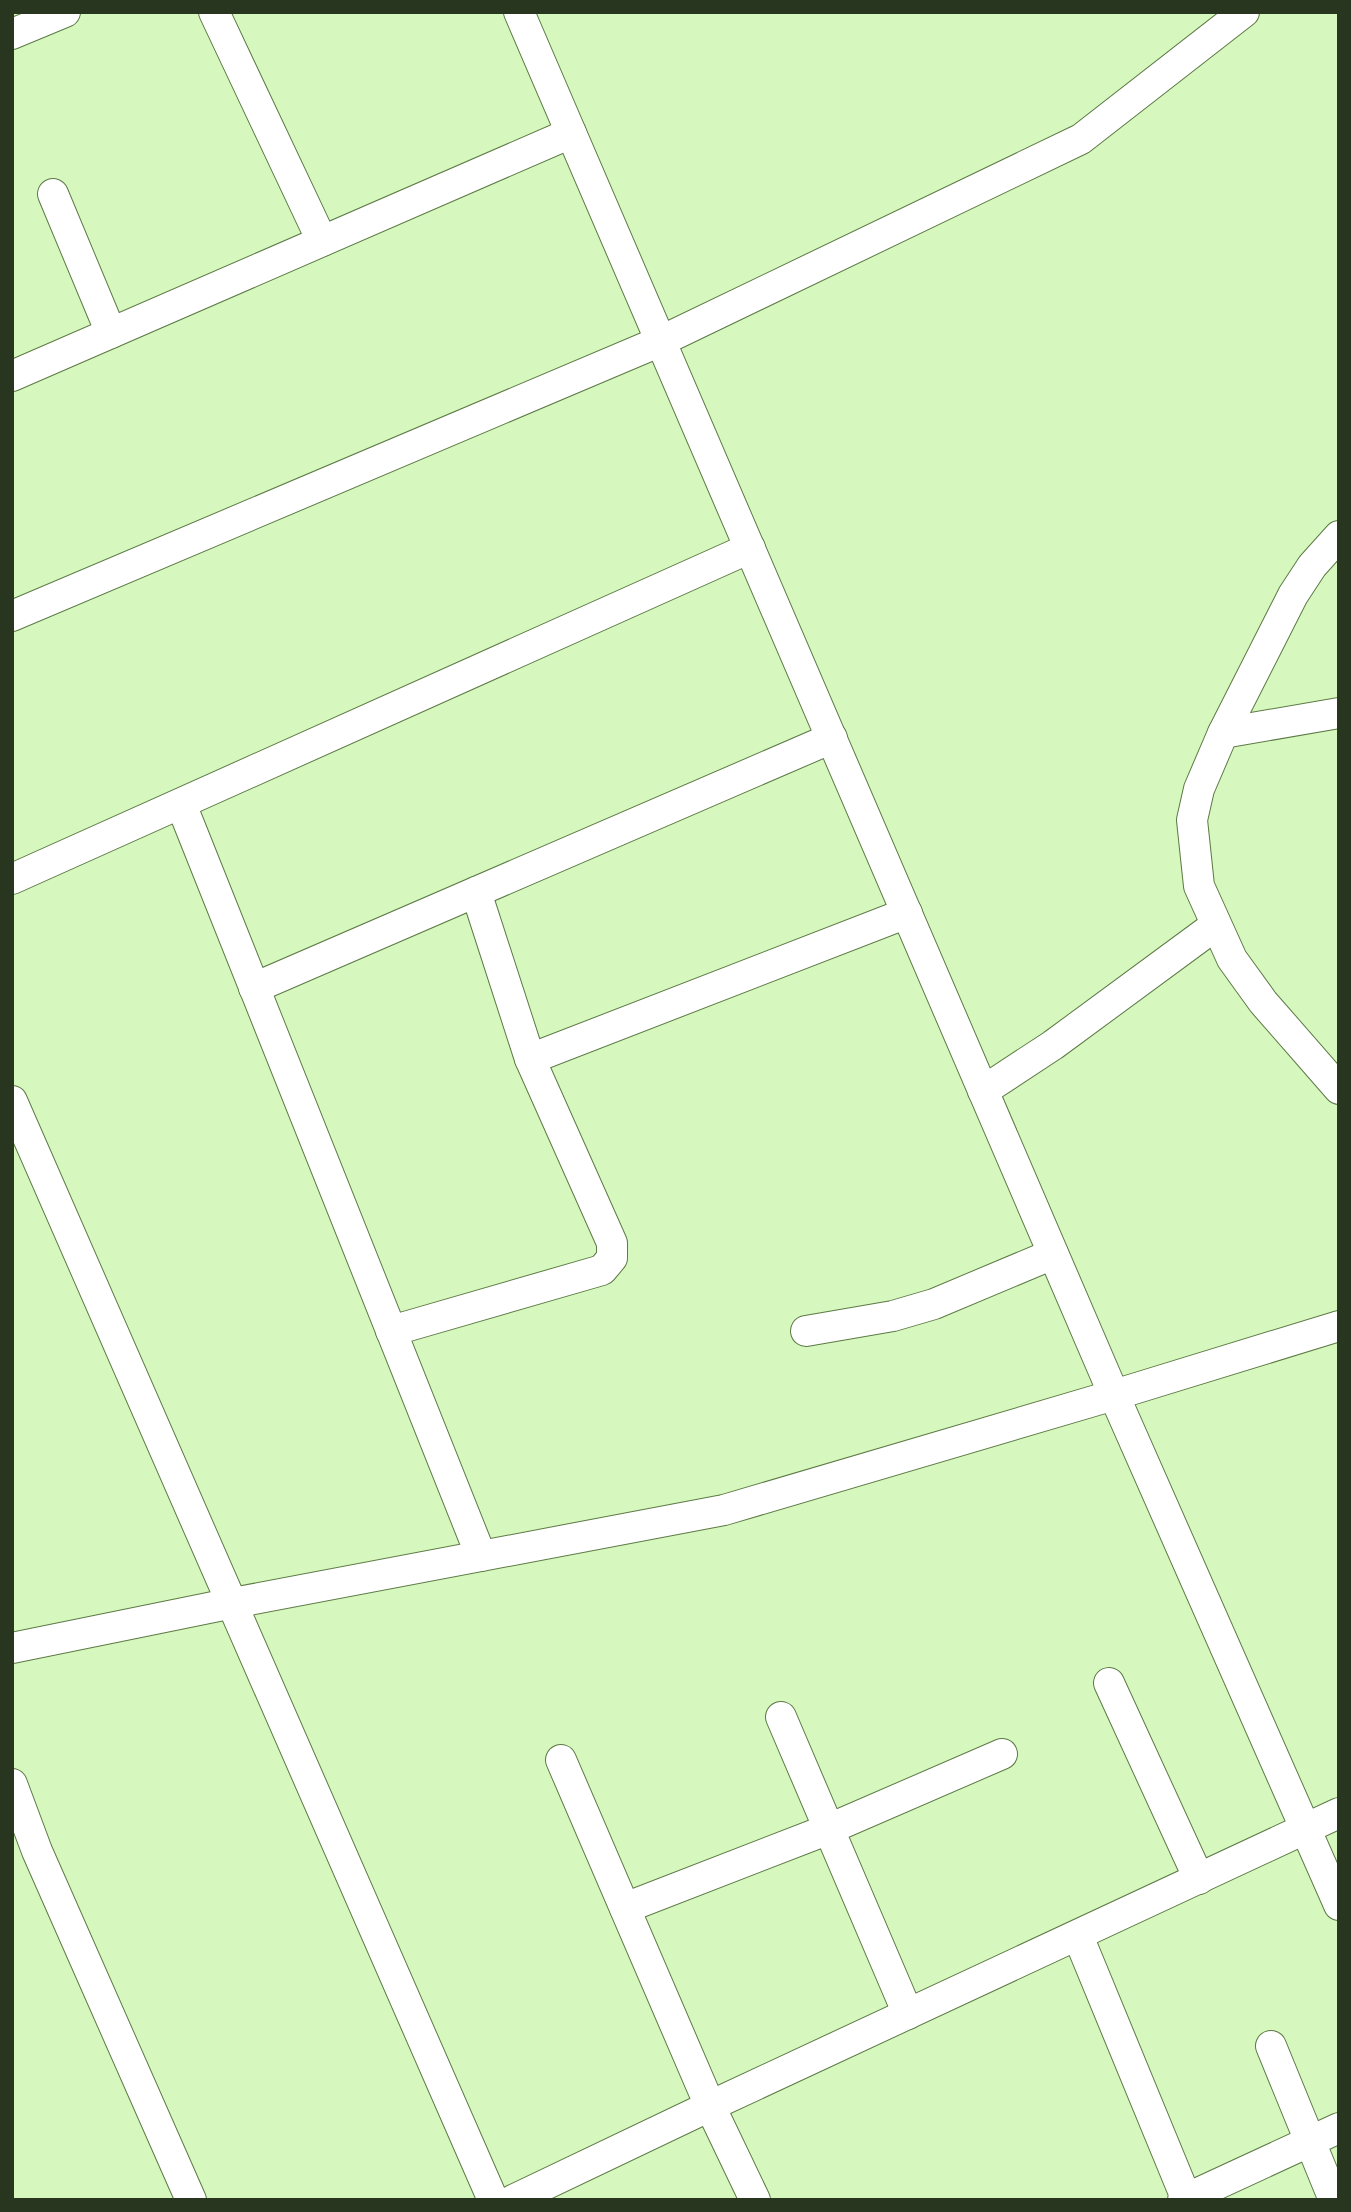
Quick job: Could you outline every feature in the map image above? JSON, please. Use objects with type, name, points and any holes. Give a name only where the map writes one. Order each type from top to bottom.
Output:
[{"type":"street","points":[[12,34],[65,12]]},
{"type":"street","points":[[214,12],[322,242]]},
{"type":"street","points":[[519,12],[1114,1395],[1339,1905]]},
{"type":"street","points":[[12,616],[661,341],[1081,139],[1244,12]]},
{"type":"street","points":[[12,376],[571,133]]},
{"type":"street","points":[[54,194],[111,333]]},
{"type":"street","points":[[1339,536],[1312,566],[1293,595],[1223,733],[1199,789],[1192,820],[1199,886],[1232,959],[1263,1002],[1339,1089]]},
{"type":"street","points":[[12,879],[750,548]]},
{"type":"street","points":[[1223,733],[1339,713]]},
{"type":"street","points":[[254,988],[832,738]]},
{"type":"street","points":[[181,804],[481,1556]]},
{"type":"street","points":[[391,1331],[602,1270],[612,1258],[612,1243],[530,1059],[476,892]]},
{"type":"street","points":[[530,1059],[906,913]]},
{"type":"street","points":[[984,1091],[1053,1045],[1216,925]]},
{"type":"street","points":[[12,1101],[493,2200]]},
{"type":"street","points":[[806,1331],[893,1316],[934,1304],[1053,1254]]},
{"type":"street","points":[[12,1648],[233,1603],[724,1510],[1339,1326]]},
{"type":"street","points":[[1110,1684],[1199,1879]]},
{"type":"street","points":[[781,1717],[908,2014]]},
{"type":"street","points":[[625,1908],[829,1829],[1002,1754]]},
{"type":"street","points":[[561,1760],[710,2106],[755,2200]]},
{"type":"street","points":[[12,1784],[37,1852],[191,2200]]},
{"type":"street","points":[[513,2200],[1339,1813]]},
{"type":"street","points":[[1078,1936],[1185,2199],[1339,2129]]},
{"type":"street","points":[[1271,2046],[1334,2200]]}]
